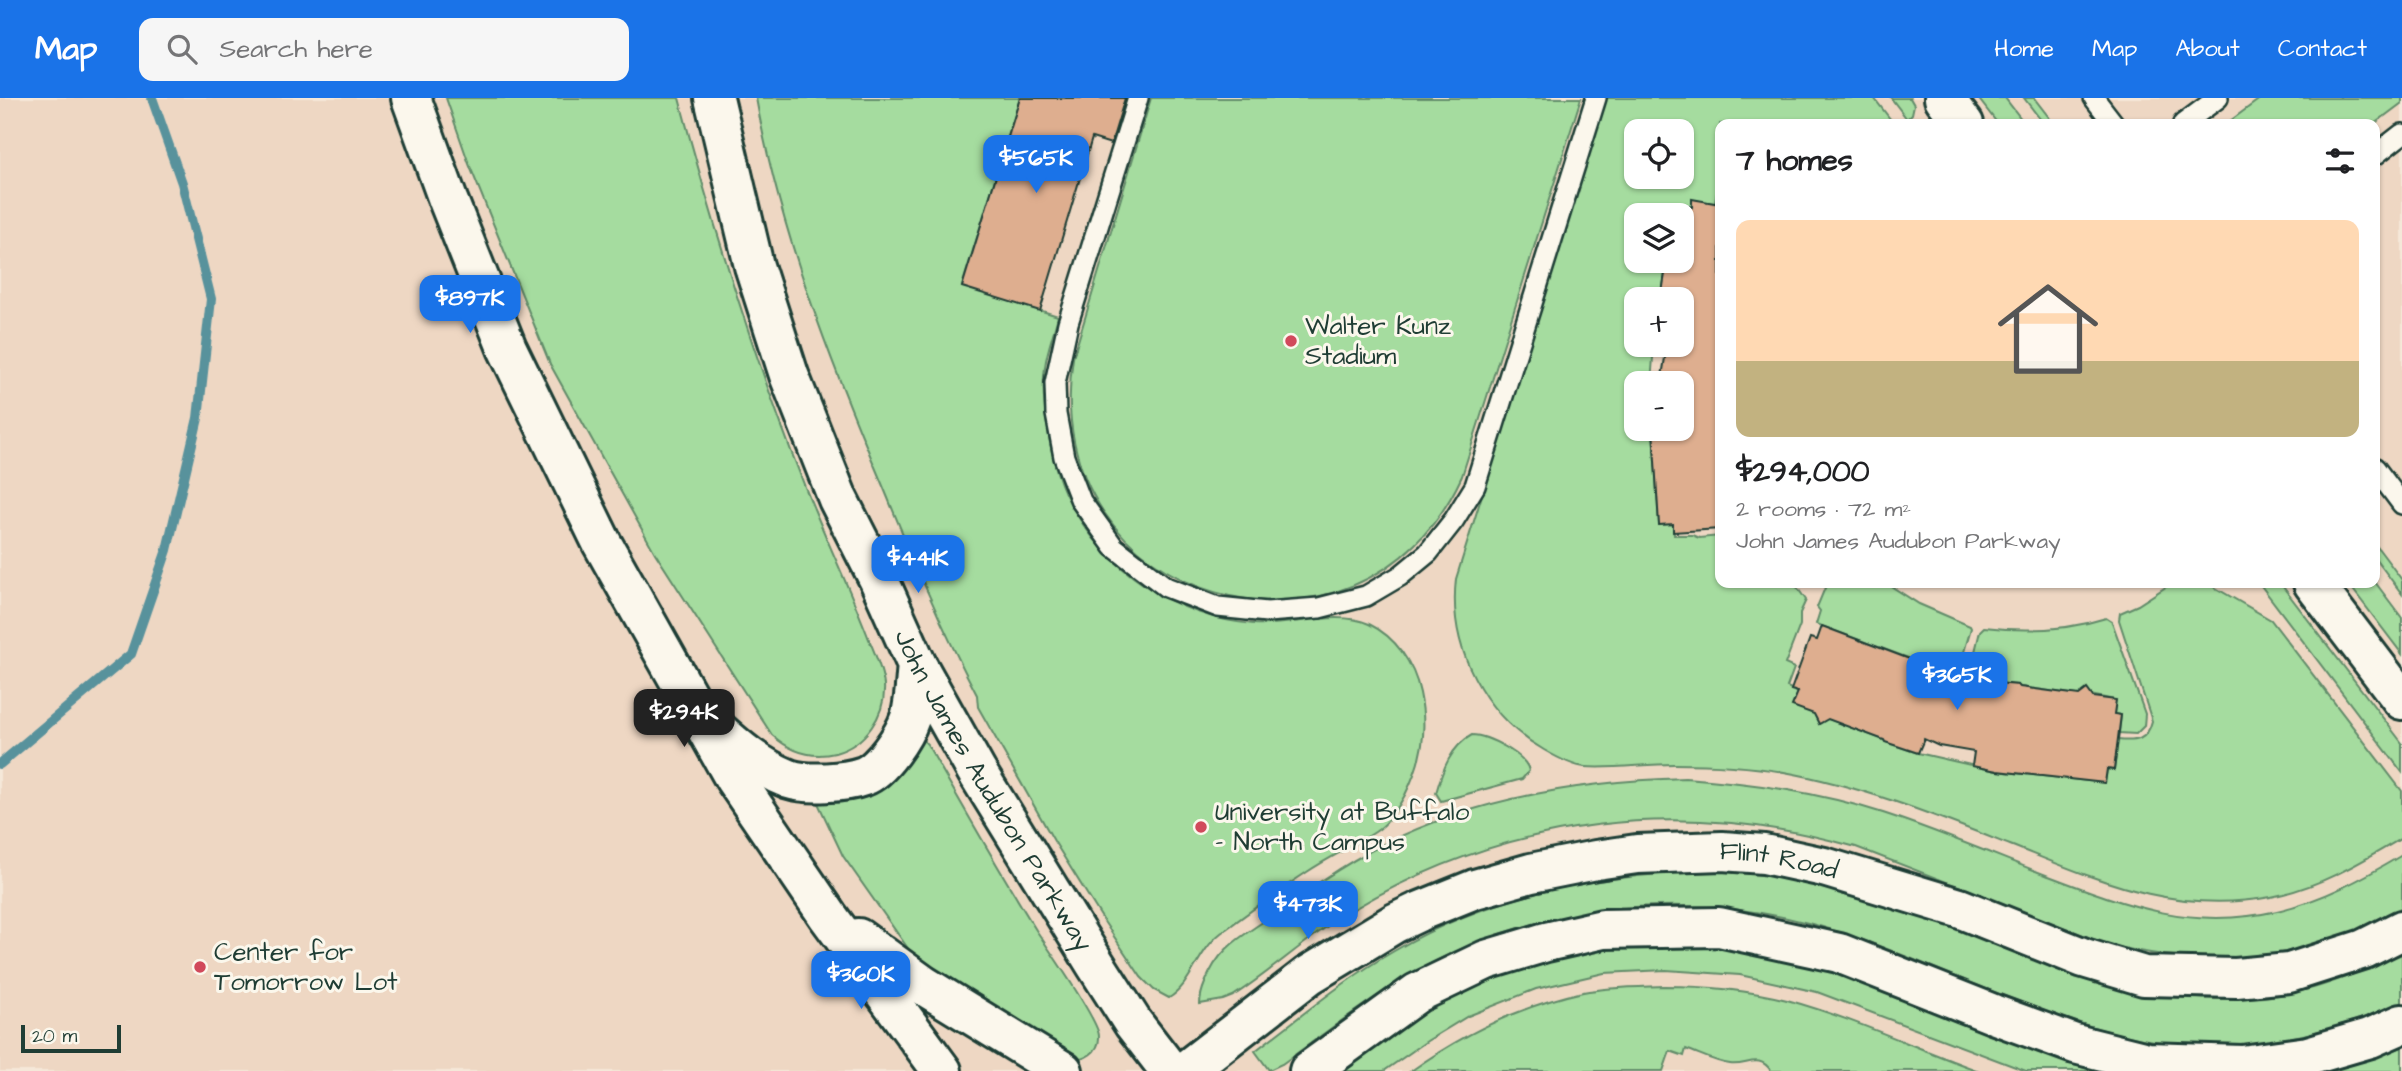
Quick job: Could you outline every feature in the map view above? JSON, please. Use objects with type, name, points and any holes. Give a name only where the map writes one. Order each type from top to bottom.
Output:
[{"type":"main road","points":[[411,98],[443,188],[507,348],[602,543],[734,778],[828,916],[942,1071]]},
{"type":"main road","name":"John James Audubon Parkway","points":[[714,98],[754,266],[789,374],[838,499],[879,580],[917,665],[977,772],[1133,1023],[1170,1071]]},
{"type":"main road","points":[[1944,98],[1960,119]]},
{"type":"main road","points":[[2317,588],[2402,699]]},
{"type":"main road","points":[[696,711],[735,746],[761,765],[789,779],[814,784],[865,776],[894,750],[910,719],[917,665]]},
{"type":"main road","name":"Flint Road","points":[[1185,1071],[1309,975],[1418,912],[1475,889],[1531,873],[1637,855],[1722,851],[1764,854],[1824,867],[1959,908],[2084,958],[2144,976],[2236,978],[2289,973],[2364,949],[2402,930]]},
{"type":"main road","points":[[828,916],[923,985],[1063,1071]]},
{"type":"main road","points":[[1309,1071],[1417,993],[1486,960],[1603,929],[1719,927],[1839,953],[2075,1044],[2147,1062],[2242,1065],[2308,1056],[2370,1038],[2402,1024]]},
{"type":"lane","points":[[1138,98],[1068,323],[1055,383],[1056,414],[1063,457],[1081,501],[1114,547],[1166,587],[1218,607],[1267,612],[1319,608],[1366,596],[1400,576],[1428,553],[1454,520],[1475,486],[1596,98]]},
{"type":"lane","points":[[2094,98],[2110,119]]},
{"type":"lane","points":[[2190,119],[2218,98]]},
{"type":"lane","points":[[2380,151],[2402,134]]},
{"type":"lane","points":[[2380,475],[2402,504]]},
{"type":"shaded area","name":"University at Buffalo - North Campus","points":[[0,98],[2402,98],[2402,1071],[0,1071]]},
{"type":"green space","points":[[446,98],[679,98],[706,197],[752,343],[805,487],[881,672],[884,696],[881,707],[872,727],[856,743],[835,753],[818,755],[794,749],[772,735],[655,553],[550,364],[469,164]]},
{"type":"green space","points":[[756,98],[1020,98],[962,286],[1058,316],[1045,367],[1045,411],[1057,473],[1064,492],[1084,526],[1102,548],[1145,586],[1197,612],[1254,624],[1328,618],[1356,620],[1369,624],[1388,636],[1402,652],[1413,672],[1422,707],[1422,745],[1411,782],[1392,815],[1375,832],[1307,872],[1221,933],[1206,949],[1183,985],[1169,998],[1154,990],[1141,977],[1105,923],[1054,841],[978,707],[977,695],[916,565],[826,344],[779,198]]},
{"type":"green space","name":"Walter Kunz Stadium","points":[[1151,98],[1581,98],[1462,476],[1415,544],[1353,585],[1284,601],[1215,592],[1152,562],[1103,511],[1074,443],[1073,358]]},
{"type":"green space","points":[[1605,98],[1874,98],[1890,119],[1715,119],[1715,203],[1692,200],[1692,203],[1624,203],[1624,273],[1665,273],[1663,287],[1624,287],[1624,357],[1653,357],[1652,371],[1624,371],[1624,441],[1654,441],[1659,525],[1673,524],[1674,535],[1715,536],[1715,588],[1798,588],[1806,600],[1785,664],[1794,668],[1787,687],[1798,692],[1828,719],[1918,753],[1997,771],[2105,783],[2107,769],[2114,770],[2118,740],[2140,739],[2147,733],[2152,721],[2119,620],[2120,613],[2164,588],[2216,588],[2271,620],[2402,791],[2402,838],[2339,873],[2289,893],[2235,901],[2168,898],[2106,882],[1898,803],[1813,778],[1770,770],[1715,765],[1585,767],[1564,761],[1523,736],[1504,719],[1474,678],[1458,630],[1456,579]]},
{"type":"green space","points":[[1891,98],[1910,98],[1914,105],[1912,114],[1907,119]]},
{"type":"green space","points":[[1978,98],[2005,98],[2021,119],[1994,119]]},
{"type":"green space","points":[[2024,98],[2034,98],[2050,119],[2040,119]]},
{"type":"green space","points":[[2261,98],[2402,98],[2402,103],[2380,120],[2233,119]]},
{"type":"green space","points":[[2380,551],[2402,580],[2402,594],[2380,565]]},
{"type":"green space","points":[[1825,588],[1894,588],[1919,604],[1970,626],[1957,676],[1816,624],[1820,611],[1817,607]]},
{"type":"green space","points":[[2263,588],[2284,588],[2402,743],[2402,772]]},
{"type":"green space","points":[[2352,588],[2380,588],[2402,618],[2402,654]]},
{"type":"green space","points":[[2106,618],[2112,622],[2145,714],[2144,726],[2136,734],[2119,733],[2121,715],[2114,714],[2115,700],[2081,693],[2079,695],[2018,685],[1968,681],[1980,631],[1984,627],[2045,629],[2076,626]]},
{"type":"green space","points":[[1472,735],[1487,738],[1505,747],[1527,765],[1529,771],[1522,779],[1441,801],[1436,793],[1444,768],[1458,746]]},
{"type":"green space","points":[[922,739],[1036,930],[1091,1016],[1097,1028],[1099,1042],[1094,1051],[1086,1057],[1070,1061],[919,964],[843,856],[817,801]]},
{"type":"green space","points":[[1685,778],[1834,799],[1924,827],[2103,896],[2159,912],[2187,916],[2216,918],[2277,911],[2342,888],[2402,855],[2402,907],[2367,926],[2296,950],[2260,956],[2185,957],[2109,945],[1856,847],[1791,832],[1726,823],[1662,820],[1598,825],[1536,836],[1474,853],[1413,878],[1338,919],[1233,996],[1200,1004],[1202,991],[1211,971],[1232,944],[1324,879],[1382,845],[1454,815],[1529,795],[1607,783]]},
{"type":"green space","points":[[1722,871],[1798,879],[1843,888],[2073,972],[2131,988],[2190,998],[2251,998],[2313,988],[2402,954],[2402,1003],[2347,1023],[2291,1038],[2234,1045],[2175,1044],[2121,1034],[2068,1019],[1873,944],[1796,920],[1750,911],[1657,906],[1610,909],[1564,917],[1518,928],[1473,944],[1397,983],[1282,1064],[1269,1070],[1255,1051],[1376,962],[1432,931],[1471,914],[1511,900],[1594,882],[1636,876]]},
{"type":"green space","points":[[1697,945],[1725,948],[1821,968],[2095,1071],[2026,1071],[1817,992],[1740,975],[1666,970],[1604,973],[1536,989],[1468,1016],[1384,1071],[1342,1071],[1430,1009],[1463,991],[1504,974],[1547,961],[1612,948]]},
{"type":"green space","points":[[1664,986],[1726,989],[1787,1000],[1860,1024],[1979,1071],[1771,1071],[1762,1062],[1730,1064],[1686,1049],[1684,1056],[1670,1051],[1663,1071],[1411,1071],[1472,1033],[1537,1005],[1593,990]]},
{"type":"green space","points":[[2402,1047],[2402,1071],[2327,1071],[2373,1058]]},
{"type":"building","points":[[1020,98],[1125,98],[1111,144],[1092,138],[1040,311],[962,287]]},
{"type":"building","points":[[1692,199],[1715,203],[1715,529],[1673,532],[1673,524],[1659,525],[1654,441],[1694,441],[1694,371],[1663,371],[1665,357],[1694,357],[1694,287],[1663,287],[1665,273],[1694,273]]},
{"type":"building","points":[[1822,626],[1965,680],[2079,695],[2087,689],[2093,697],[2116,700],[2114,714],[2121,715],[2114,770],[2107,769],[2105,783],[1997,771],[1972,766],[1974,752],[1939,746],[1924,739],[1918,753],[1828,719],[1819,724],[1814,714],[1792,706],[1798,692],[1791,690],[1810,638],[1817,640]]},
{"type":"waterway","points":[[0,764],[131,654],[167,550],[198,418],[211,299],[182,183],[152,98]]},
{"type":"place","name":"Walter Kunz Stadium","points":[[1291,341]]},
{"type":"place","name":"University at Buffalo - North Campus","points":[[1201,827]]},
{"type":"place","name":"Center for Tomorrow Lot","points":[[200,967]]}]
